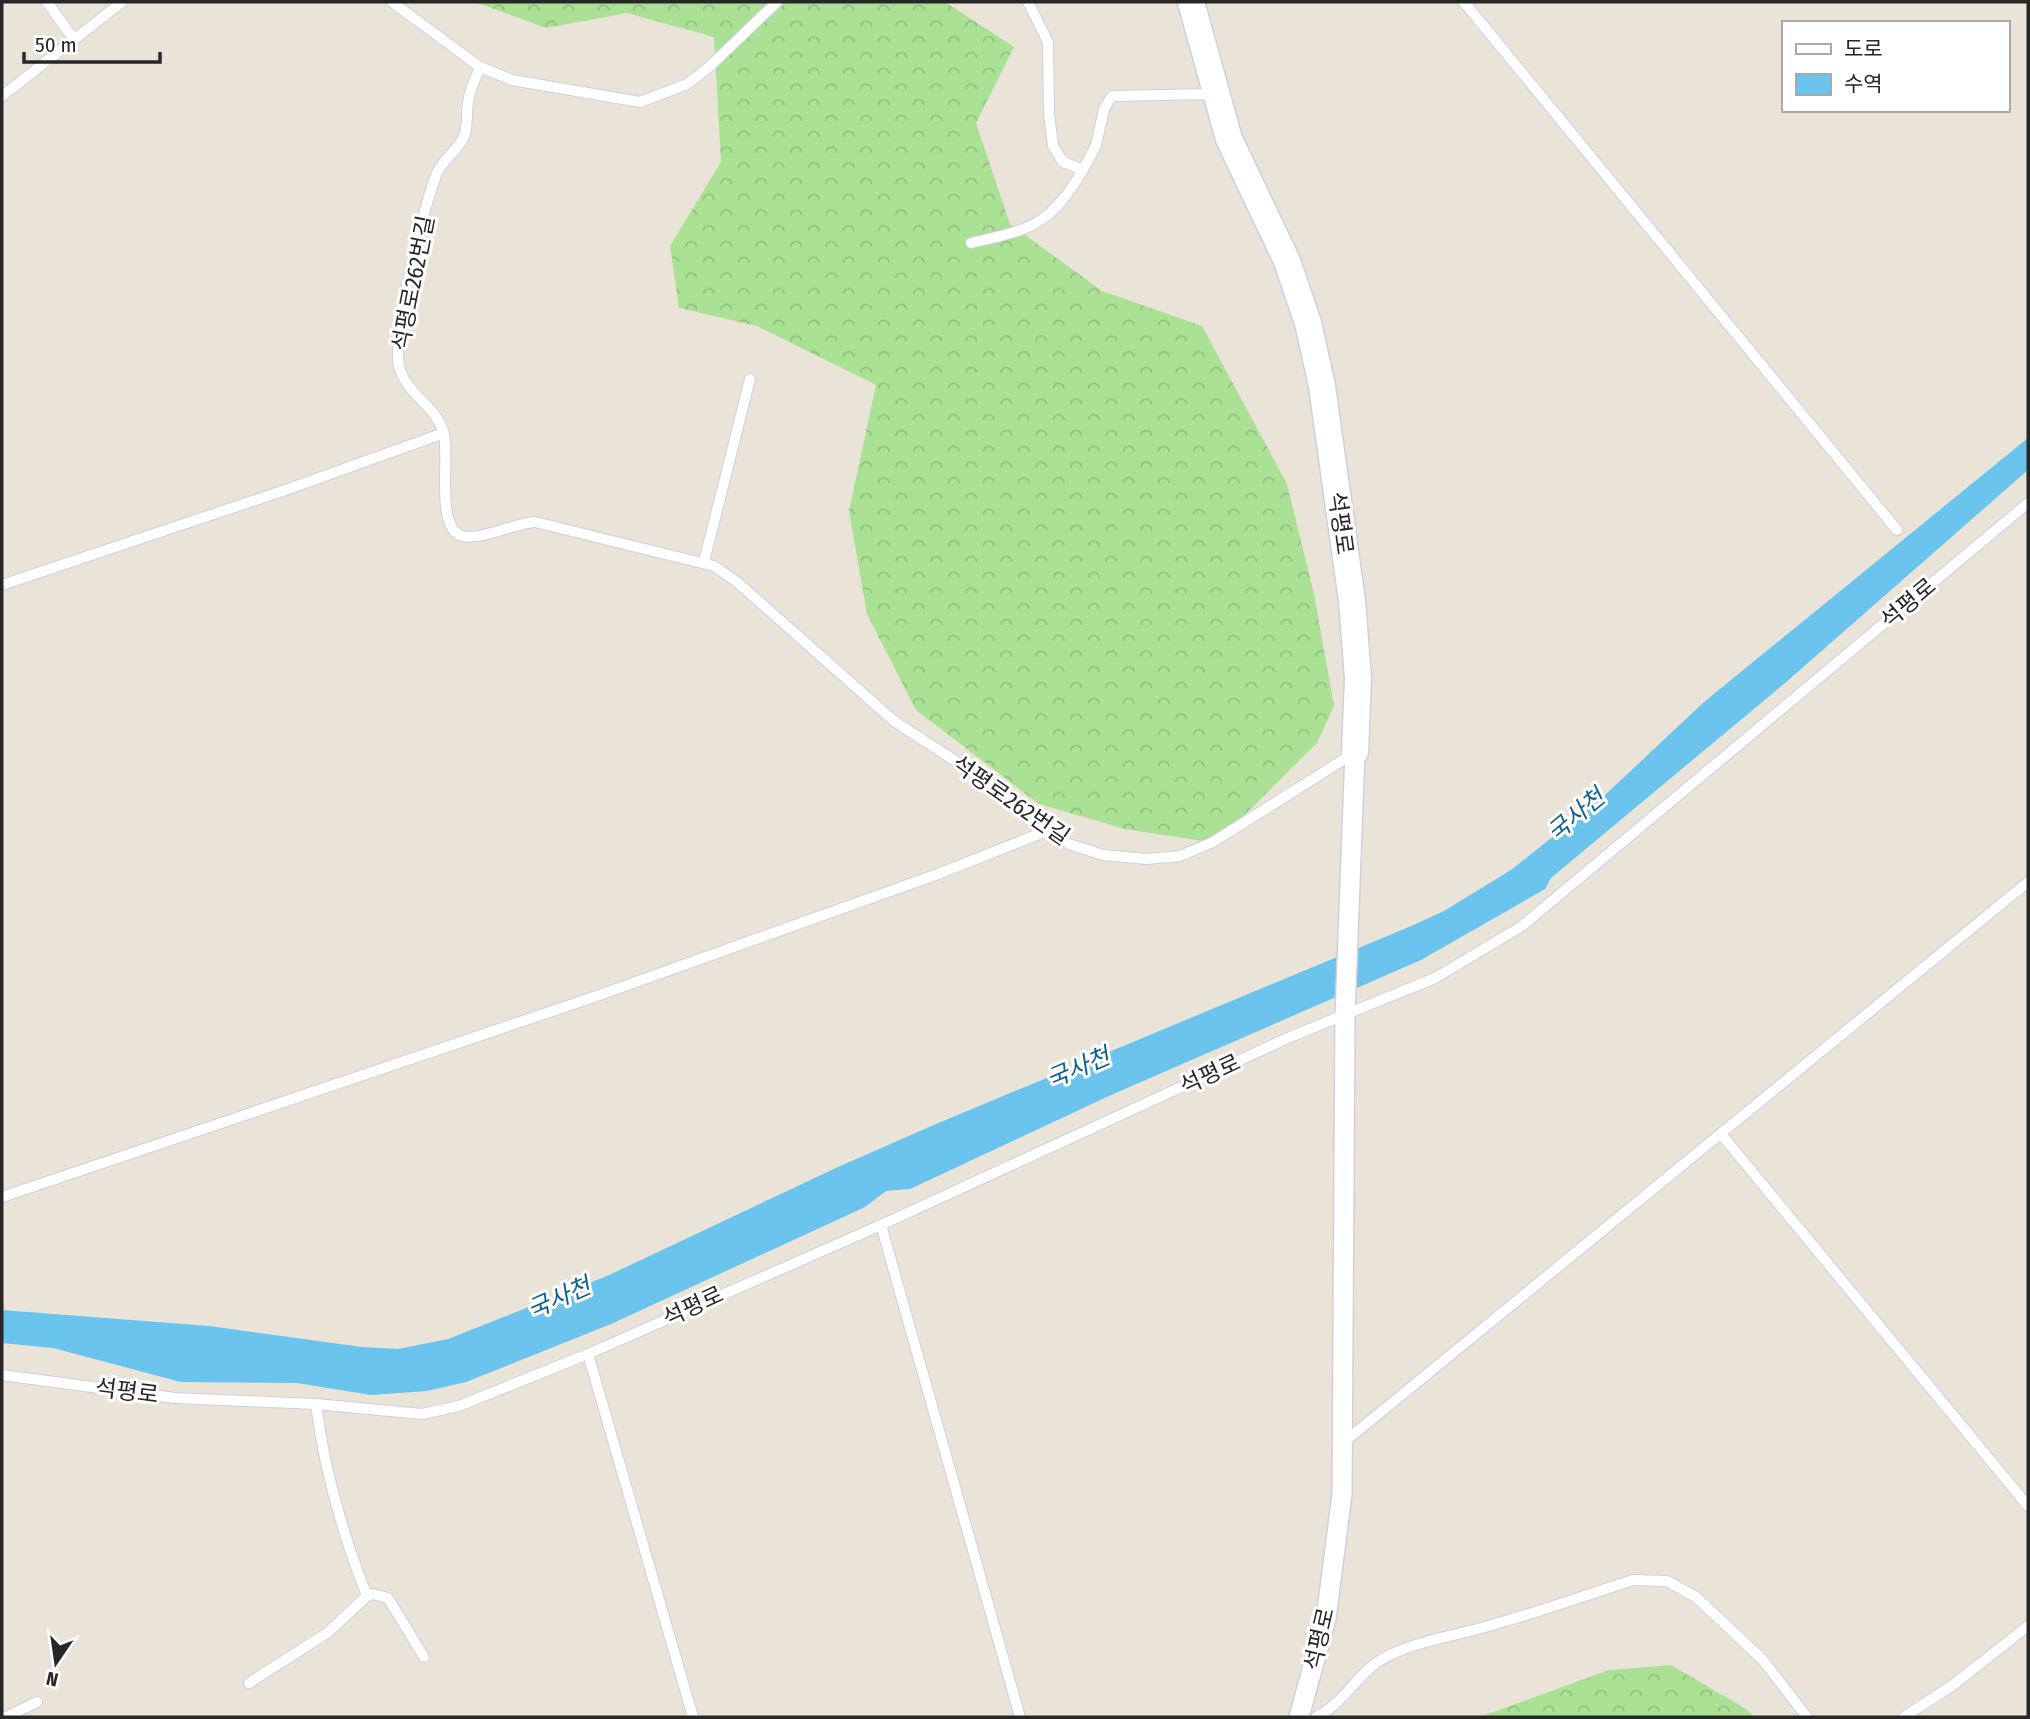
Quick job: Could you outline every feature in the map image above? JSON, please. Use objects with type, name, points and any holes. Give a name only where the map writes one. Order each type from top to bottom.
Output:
[{"type":"street","name":"석평로","points":[[1191,2],[1214,94],[1229,139],[1287,261],[1308,323],[1322,386],[1352,601],[1357,678],[1345,1010],[1342,1494],[1326,1619],[1299,1717]]},
{"type":"lane","points":[[47,2],[73,38]]},
{"type":"lane","points":[[2,96],[122,2]]},
{"type":"lane","points":[[392,2],[480,67],[512,80],[640,102],[687,84],[709,67],[777,2]]},
{"type":"lane","points":[[1028,2],[1048,42],[1049,114],[1053,146],[1063,162],[1083,170]]},
{"type":"lane","points":[[1464,2],[1897,530]]},
{"type":"lane","name":"석평로262번길","points":[[480,67],[468,97],[465,132],[460,145],[439,169],[433,184],[411,270],[398,348],[398,365],[404,379],[431,411],[444,433],[448,449],[446,516],[452,529],[462,536],[535,522],[704,562],[737,582],[894,721],[989,783],[1069,844],[1103,855],[1146,859],[1180,856],[1213,842],[1355,752]]},
{"type":"lane","points":[[971,243],[1013,233],[1049,216],[1064,203],[1096,145],[1104,109],[1112,96],[1214,94]]},
{"type":"lane","points":[[704,562],[750,379]]},
{"type":"lane","points":[[2,586],[444,433]]},
{"type":"lane","name":"석평로","points":[[2,1375],[175,1398],[316,1404],[415,1414],[439,1412],[588,1354],[881,1225],[1345,1010],[1435,978],[1522,926],[2028,503]]},
{"type":"lane","points":[[2,1197],[591,998],[938,874],[1049,830]]},
{"type":"lane","points":[[1343,1443],[2028,882]]},
{"type":"lane","points":[[1721,1134],[2028,1506]]},
{"type":"lane","points":[[881,1225],[1020,1717]]},
{"type":"lane","points":[[588,1354],[693,1717]]},
{"type":"lane","points":[[316,1404],[321,1443],[355,1566],[367,1596]]},
{"type":"lane","points":[[1316,1717],[1329,1711],[1374,1663],[1398,1651],[1633,1580],[1652,1579],[1679,1586],[1720,1616],[1762,1659],[1807,1717]]},
{"type":"lane","points":[[248,1684],[327,1633],[367,1596],[373,1594],[388,1598],[424,1657]]},
{"type":"lane","points":[[1904,1717],[1953,1685],[2028,1626]]},
{"type":"lane","points":[[6,1717],[37,1702]]},
{"type":"green space","points":[[475,2],[945,2],[1014,47],[976,123],[1010,224],[1102,291],[1202,326],[1287,484],[1314,594],[1334,706],[1317,743],[1216,843],[1125,829],[1039,804],[916,710],[867,614],[849,511],[876,385],[757,326],[679,308],[670,246],[721,162],[714,37],[627,13],[546,28]]},
{"type":"green space","points":[[1671,1665],[1746,1709],[1754,1717],[1480,1717],[1609,1670]]},
{"type":"water","name":"국사천","points":[[2028,438],[2028,470],[1785,683],[1551,878],[1545,889],[1421,960],[1111,1095],[910,1189],[886,1191],[865,1207],[611,1324],[466,1382],[427,1391],[371,1395],[297,1383],[181,1382],[53,1348],[2,1343],[2,1310],[209,1326],[362,1347],[398,1349],[448,1339],[607,1276],[936,1124],[1409,927],[1444,911],[1511,870],[1604,796],[1704,702]]}]
